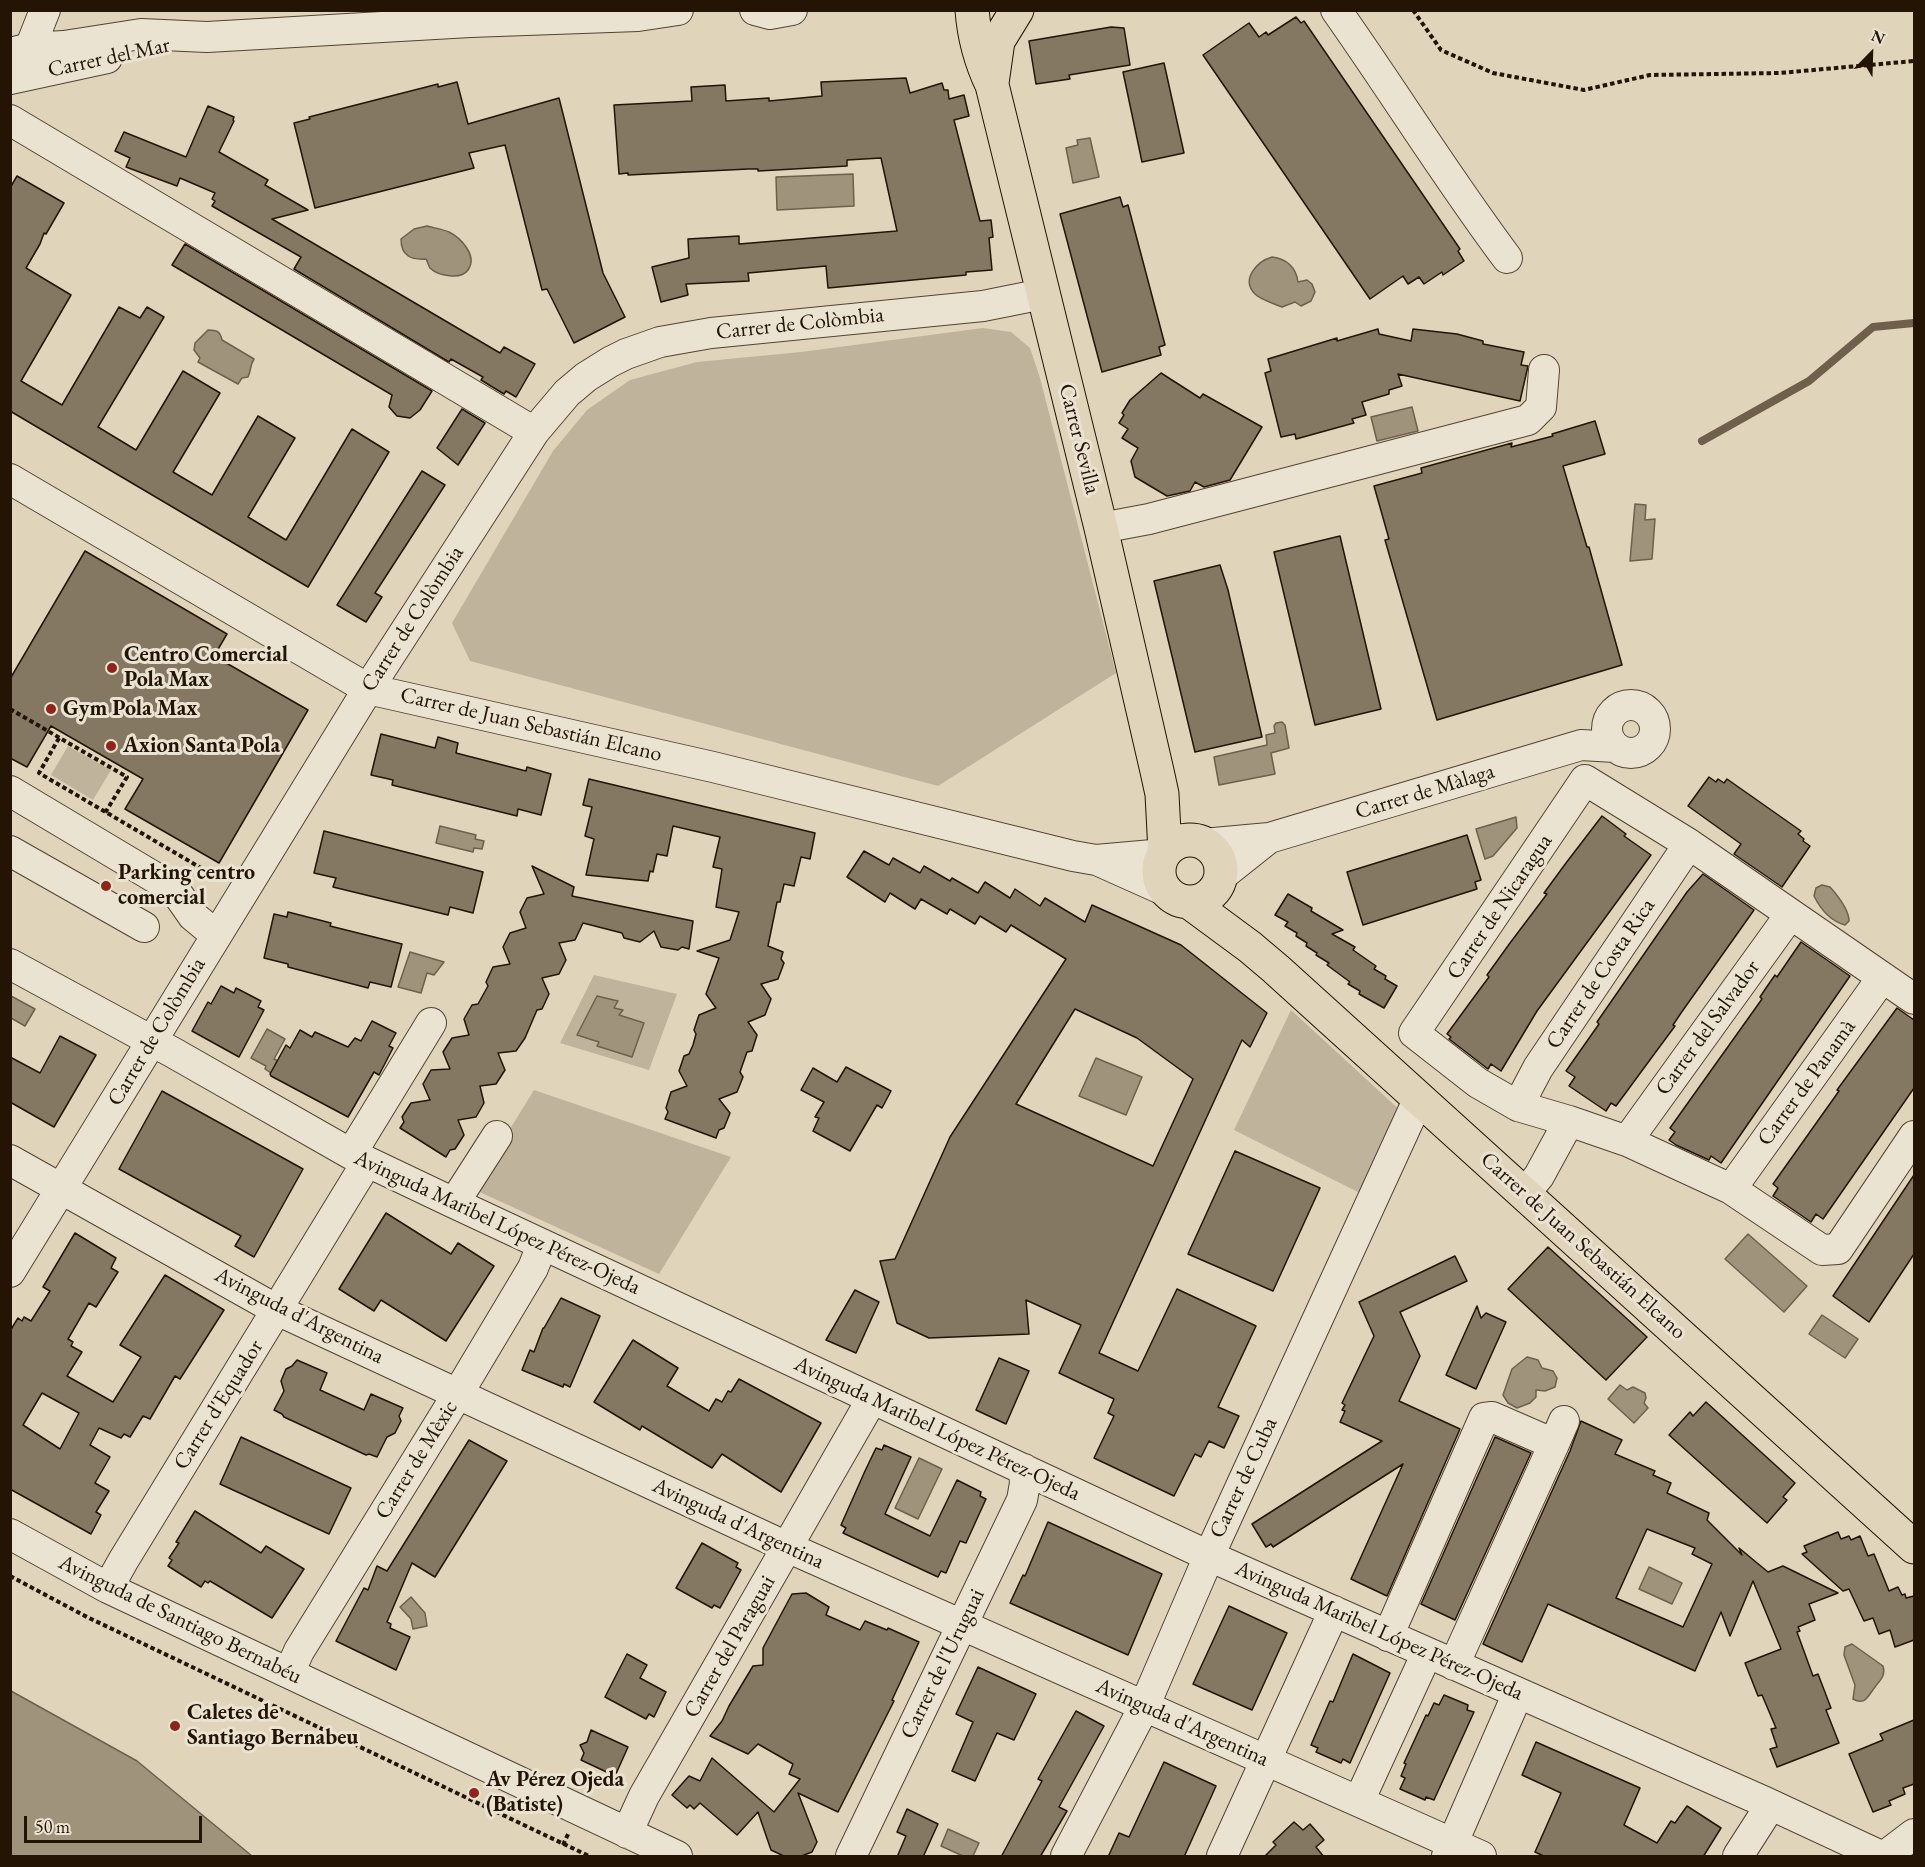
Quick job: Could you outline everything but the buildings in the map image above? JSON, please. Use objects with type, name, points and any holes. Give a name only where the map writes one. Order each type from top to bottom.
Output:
[{"type":"main road","name":"Carrer Sevilla","points":[[972,10],[974,37],[981,61],[992,85],[1101,528],[1162,794],[1180,823],[1182,848]]},
{"type":"main road","name":"Carrer Sevilla","points":[[992,85],[998,41],[1017,10]]},
{"type":"main road","points":[[1182,848],[1212,849],[1220,867],[1220,879],[1215,890],[1198,902],[1177,897],[1160,883],[1158,873],[1160,863],[1182,848]]},
{"type":"main road","name":"Carrer de Juan Sebastián Elcano","points":[[1220,879],[1250,946]]},
{"type":"main road","name":"Carrer de Juan Sebastián Elcano","points":[[1177,897],[1250,946],[1914,1547]]},
{"type":"street","points":[[17,56],[45,10]]},
{"type":"street","name":"Carrer del Mar","points":[[17,56],[141,34],[207,37],[470,16],[642,13],[678,10]]},
{"type":"street","points":[[755,10],[770,14],[792,10]]},
{"type":"street","points":[[1336,10],[1386,80],[1474,214],[1507,258]]},
{"type":"street","name":"Carrer del Mar","points":[[10,80],[207,37]]},
{"type":"street","points":[[10,120],[534,432]]},
{"type":"street","name":"Carrer de Colòmbia","points":[[10,1272],[368,689],[534,432],[559,401],[586,377],[626,354],[660,342],[711,333],[984,306],[1043,294]]},
{"type":"street","points":[[1101,528],[1149,519],[1528,420],[1541,407],[1544,370]]},
{"type":"street","name":"Carrer de Juan Sebastián Elcano","points":[[10,479],[368,689],[713,767],[1096,860],[1177,897]]},
{"type":"street","points":[[1626,705],[1636,705],[1647,710],[1653,719],[1655,729],[1653,740],[1646,748],[1637,752],[1625,753],[1615,747],[1609,738],[1607,726],[1611,716],[1626,705]]},
{"type":"street","name":"Carrer de Màlaga","points":[[1581,745],[1611,716]]},
{"type":"street","name":"Carrer de Màlaga","points":[[1182,848],[1269,838],[1581,745],[1615,747]]},
{"type":"street","name":"Carrer de Nicaragua","points":[[1518,1106],[1478,1083],[1414,1033],[1585,780],[1689,844]]},
{"type":"street","points":[[10,791],[169,886],[193,916],[216,935]]},
{"type":"street","name":"Carrer de Màlaga","points":[[1220,879],[1269,838]]},
{"type":"street","points":[[1689,844],[1914,999]]},
{"type":"street","name":"Carrer de Costa Rica","points":[[1518,1106],[1538,1068],[1689,844]]},
{"type":"street","name":"Carrer de Juan Sebastián Elcano","points":[[1096,860],[1182,848]]},
{"type":"street","points":[[10,851],[144,927]]},
{"type":"street","name":"Carrer del Salvador","points":[[1627,1141],[1790,915]]},
{"type":"street","name":"Avinguda Maribel López Pérez-Ojeda","points":[[10,964],[359,1158],[1209,1556],[1765,1802],[1883,1857]]},
{"type":"street","name":"Carrer de Panamà","points":[[1731,1188],[1882,978]]},
{"type":"street","name":"Carrer d'Equador","points":[[108,1588],[277,1310],[430,1023]]},
{"type":"street","name":"Carrer de Cuba","points":[[1066,1857],[1144,1707],[1209,1556],[1419,1098]]},
{"type":"street","points":[[1518,1106],[1627,1141],[1731,1188],[1822,1250],[1838,1249],[1914,1136]]},
{"type":"street","points":[[1525,1193],[1539,1176],[1569,1121]]},
{"type":"street","points":[[454,1203],[497,1136]]},
{"type":"street","name":"Avinguda d'Argentina","points":[[10,1160],[277,1310],[787,1547],[1359,1801],[1449,1850],[1481,1857]]},
{"type":"street","name":"Carrer de Mèxic","points":[[289,1673],[299,1651],[533,1268],[542,1245]]},
{"type":"street","name":"Carrer del Paraguai","points":[[627,1833],[644,1796],[872,1399]]},
{"type":"street","points":[[1359,1801],[1440,1659],[1559,1433],[1492,1417],[1484,1418],[1388,1636]]},
{"type":"street","name":"Carrer de l'Uruguai","points":[[851,1857],[1022,1500],[1025,1484],[1023,1469]]},
{"type":"street","name":"Avinguda de Santiago Bernabéu","points":[[10,1534],[108,1588],[677,1857]]},
{"type":"street","points":[[1222,1857],[1334,1611]]},
{"type":"street","points":[[1449,1850],[1518,1693]]},
{"type":"street","points":[[1738,1857],[1763,1817],[1765,1802]]},
{"type":"street","points":[[1883,1857],[1914,1834]]},
{"type":"path","points":[[1413,10],[1442,50],[1493,73],[1584,90],[1650,75],[1779,74],[1914,61]]},
{"type":"path","points":[[10,709],[127,777],[102,818]]},
{"type":"path","points":[[60,738],[39,772],[201,868]]},
{"type":"path","points":[[10,1576],[87,1617],[589,1857]]},
{"type":"shaded area","points":[[1090,138],[1099,177],[1073,183],[1066,148],[1078,145],[1077,140]]},
{"type":"shaded area","points":[[853,174],[854,206],[777,210],[776,177]]},
{"type":"shaded area","points":[[427,226],[449,232],[463,243],[471,259],[471,265],[465,273],[449,276],[438,273],[430,268],[426,259],[411,258],[405,253],[401,239],[414,229]]},
{"type":"shaded area","points":[[1272,257],[1290,265],[1298,282],[1307,280],[1312,284],[1315,292],[1311,301],[1301,306],[1295,302],[1282,307],[1255,294],[1249,282],[1250,277],[1261,262]]},
{"type":"shaded area","points":[[983,328],[1011,332],[1030,348],[1040,378],[1116,673],[938,786],[470,661],[452,623],[553,451],[587,410],[630,380],[697,362],[801,352]]},
{"type":"shaded area","points":[[208,330],[218,332],[222,340],[254,359],[248,377],[242,378],[238,384],[198,362],[200,358],[194,350],[195,343]]},
{"type":"shaded area","points":[[1412,407],[1418,431],[1377,441],[1371,417]]},
{"type":"shaded area","points":[[1635,504],[1646,505],[1645,520],[1655,519],[1652,559],[1630,561]]},
{"type":"shaded area","points":[[1282,722],[1285,725],[1289,748],[1271,753],[1275,774],[1219,785],[1214,757],[1267,745],[1266,735],[1275,733],[1274,726]]},
{"type":"shaded area","points":[[68,746],[111,770],[93,800],[51,775]]},
{"type":"shaded area","points":[[1516,817],[1517,828],[1493,856],[1485,859],[1476,829]]},
{"type":"shaded area","points":[[440,826],[476,835],[475,839],[484,841],[482,849],[474,848],[473,852],[436,843]]},
{"type":"shaded area","points":[[1822,885],[1830,887],[1845,907],[1849,921],[1845,925],[1830,918],[1814,896],[1816,888]]},
{"type":"shaded area","points":[[410,952],[444,962],[434,975],[427,973],[421,993],[398,987]]},
{"type":"shaded area","points":[[594,975],[677,994],[649,1070],[560,1043]]},
{"type":"shaded area","points":[[11,996],[35,1009],[25,1026],[11,1018]]},
{"type":"shaded area","points":[[597,996],[618,1001],[614,1008],[623,1010],[619,1015],[644,1023],[632,1057],[597,1046],[599,1042],[577,1035]]},
{"type":"shaded area","points":[[1291,1010],[1403,1113],[1364,1195],[1234,1130]]},
{"type":"shaded area","points":[[267,1029],[285,1039],[274,1059],[278,1061],[271,1073],[265,1069],[266,1066],[251,1058]]},
{"type":"shaded area","points":[[1096,1058],[1142,1077],[1126,1115],[1079,1096]]},
{"type":"shaded area","points":[[534,1090],[731,1157],[659,1274],[473,1189]]},
{"type":"shaded area","points":[[1748,1234],[1807,1286],[1784,1312],[1725,1259]]},
{"type":"shaded area","points":[[1822,1315],[1858,1339],[1845,1358],[1809,1334]]},
{"type":"shaded area","points":[[1527,1357],[1538,1360],[1542,1368],[1553,1371],[1557,1378],[1555,1387],[1545,1391],[1536,1390],[1536,1397],[1530,1403],[1517,1408],[1508,1403],[1503,1395],[1512,1369]]},
{"type":"shaded area","points":[[1620,1385],[1627,1390],[1633,1387],[1645,1393],[1644,1403],[1648,1408],[1634,1423],[1608,1399]]},
{"type":"shaded area","points":[[919,1458],[942,1469],[918,1519],[895,1508]]},
{"type":"shaded area","points":[[1649,1567],[1682,1583],[1672,1604],[1639,1589]]},
{"type":"shaded area","points":[[411,1597],[425,1613],[427,1626],[413,1629],[411,1619],[400,1607]]},
{"type":"shaded area","points":[[1852,1644],[1884,1669],[1881,1680],[1863,1701],[1853,1699],[1855,1685],[1844,1655],[1845,1647]]},
{"type":"shaded area","points":[[11,1691],[137,1761],[252,1856],[11,1856]]},
{"type":"shaded area","points":[[948,1829],[979,1843],[973,1856],[963,1856],[941,1846]]},
{"type":"waterway","points":[[1702,441],[1809,381],[1873,327],[1914,323]]},
{"type":"place","name":"Centro Comercial Pola Max","points":[[112,668]]},
{"type":"place","name":"Gym Pola Max","points":[[51,709]]},
{"type":"place","name":"Axion Santa Pola","points":[[111,746]]},
{"type":"place","name":"Parking centro comercial","points":[[106,886]]},
{"type":"place","name":"Caletes de Santiago Bernabeu","points":[[175,1726]]},
{"type":"place","name":"Av Pérez Ojeda (Batiste)","points":[[474,1793]]}]
